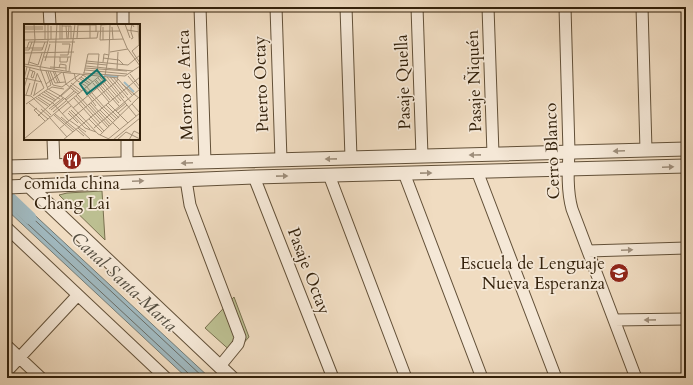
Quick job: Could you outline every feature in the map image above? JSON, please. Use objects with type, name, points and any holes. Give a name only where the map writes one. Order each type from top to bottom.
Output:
[{"type":"street","points":[[49,7],[50,24]]},
{"type":"street","points":[[122,7],[123,24]]},
{"type":"street","name":"Morro de Arica","points":[[200,7],[205,162]]},
{"type":"street","name":"Puerto Octay","points":[[276,7],[280,160]]},
{"type":"street","points":[[346,7],[351,158]]},
{"type":"street","name":"Pasaje Quella","points":[[417,7],[422,156]]},
{"type":"street","name":"Pasaje Ñiquén","points":[[488,7],[494,154]]},
{"type":"street","name":"Cerro Blanco","points":[[565,7],[569,152],[568,170],[571,205],[636,378]]},
{"type":"street","points":[[642,7],[646,150]]},
{"type":"street","points":[[54,140],[54,166]]},
{"type":"street","points":[[127,140],[127,164]]},
{"type":"street","points":[[232,378],[18,186],[8,166],[686,149]]},
{"type":"street","points":[[18,186],[254,177],[686,166]]},
{"type":"street","points":[[477,171],[556,378]]},
{"type":"street","points":[[404,173],[482,378]]},
{"type":"street","points":[[329,175],[406,378]]},
{"type":"street","name":"Pasaje Octay","points":[[254,177],[333,378]]},
{"type":"street","points":[[186,180],[192,209],[240,337],[239,341],[220,366]]},
{"type":"street","points":[[7,228],[77,296],[166,378]]},
{"type":"street","points":[[588,251],[686,248]]},
{"type":"street","points":[[7,371],[77,296]]},
{"type":"street","points":[[614,320],[686,319]]},
{"type":"street","points":[[7,346],[41,378]]},
{"type":"green space","points":[[102,191],[105,240],[59,195],[67,193]]},
{"type":"green space","points":[[234,297],[249,337],[234,354],[205,328]]},
{"type":"water","points":[[7,205],[25,206],[210,378],[187,378],[7,210]]},
{"type":"waterway","name":"Canal Santa Marta","points":[[7,196],[30,218]]},
{"type":"place","name":"comida china Chang Lai","points":[[72,160]]},
{"type":"place","name":"Escuela de Lenguaje Nueva Esperanza","points":[[619,273]]}]
